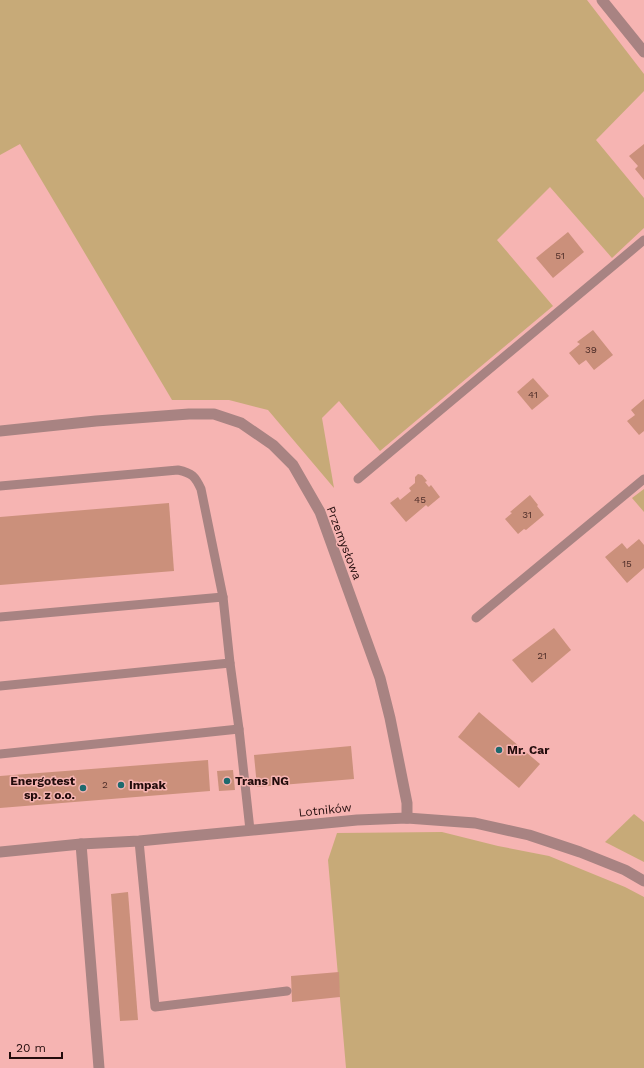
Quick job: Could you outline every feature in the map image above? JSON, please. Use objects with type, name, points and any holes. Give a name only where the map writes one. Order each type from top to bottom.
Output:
[{"type":"street","points":[[602,0],[644,52]]},
{"type":"street","name":"Przemysłowa","points":[[0,431],[158,416],[214,414],[241,423],[273,445],[293,465],[323,518],[380,678],[390,718],[407,803],[407,818]]},
{"type":"street","name":"Lotników","points":[[0,852],[80,844],[139,841],[357,820],[407,818],[475,823],[529,835],[580,852],[625,870],[644,881]]},
{"type":"street","points":[[80,844],[99,1068]]},
{"type":"lane","points":[[358,479],[644,240]]},
{"type":"lane","points":[[0,486],[178,470],[190,473],[197,479],[201,489],[223,597],[250,830]]},
{"type":"lane","points":[[476,618],[644,479]]},
{"type":"lane","points":[[0,617],[223,597]]},
{"type":"lane","points":[[0,686],[230,663]]},
{"type":"lane","points":[[0,754],[239,729]]},
{"type":"lane","points":[[139,841],[155,1007],[288,991]]},
{"type":"shaded area","points":[[0,0],[587,0],[644,74],[644,91],[596,140],[644,198],[644,228],[612,258],[550,187],[497,240],[553,306],[380,451],[339,401],[322,418],[334,488],[268,410],[229,400],[172,400],[20,144],[0,155]]},
{"type":"shaded area","points":[[644,489],[644,512],[632,498]]},
{"type":"shaded area","points":[[634,814],[644,822],[644,862],[605,842]]},
{"type":"shaded area","points":[[442,832],[498,846],[549,856],[625,887],[644,897],[644,1068],[346,1068],[328,860],[337,833]]},
{"type":"building","points":[[644,144],[644,180],[635,169],[638,166],[629,156]]},
{"type":"building","points":[[568,232],[584,252],[553,278],[536,258]]},
{"type":"building","points":[[593,330],[613,355],[594,370],[586,360],[579,365],[569,353],[580,344],[577,342]]},
{"type":"building","points":[[533,378],[549,396],[532,410],[517,392]]},
{"type":"building","points":[[644,399],[644,431],[639,435],[627,421],[635,415],[631,410]]},
{"type":"building","points":[[418,474],[422,475],[427,481],[425,482],[429,487],[431,485],[440,497],[428,507],[426,505],[406,522],[390,503],[398,497],[400,500],[411,491],[409,488],[415,483],[415,477]]},
{"type":"building","points":[[530,495],[544,515],[526,530],[524,529],[518,534],[505,519],[512,513],[510,512]]},
{"type":"building","points":[[169,503],[174,571],[0,585],[0,517]]},
{"type":"building","points":[[639,539],[644,545],[644,568],[627,583],[605,557],[622,543],[627,549]]},
{"type":"building","points":[[554,628],[571,650],[532,683],[512,660]]},
{"type":"building","name":"Mr. Car","points":[[479,712],[540,764],[519,788],[458,737]]},
{"type":"building","points":[[351,746],[354,779],[257,787],[254,755]]},
{"type":"building","points":[[208,760],[210,791],[0,808],[0,776]]},
{"type":"building","points":[[233,770],[235,790],[219,791],[217,771]]},
{"type":"building","points":[[128,892],[138,1020],[120,1021],[111,894]]},
{"type":"building","points":[[339,972],[340,997],[292,1002],[291,976]]},
{"type":"place","name":"Mr. Car","points":[[499,750]]},
{"type":"place","name":"Trans NG","points":[[227,781]]},
{"type":"place","name":"Impak","points":[[121,785]]},
{"type":"place","name":"Energotest sp. z o.o.","points":[[83,788]]}]
